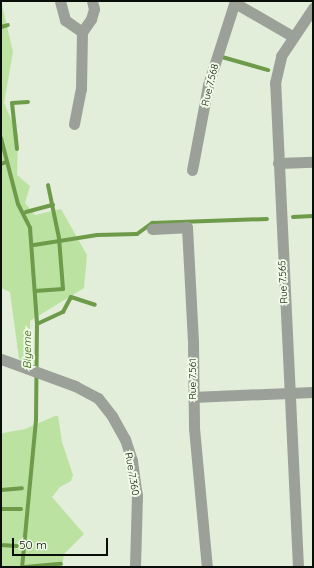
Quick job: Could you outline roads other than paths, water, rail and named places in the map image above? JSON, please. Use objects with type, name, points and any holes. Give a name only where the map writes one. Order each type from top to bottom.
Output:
[{"type":"street","points":[[60,1],[65,20],[82,32]]},
{"type":"street","points":[[74,124],[81,89],[82,32],[91,19],[94,9],[92,1]]},
{"type":"street","points":[[235,2],[292,36]]},
{"type":"street","name":"Rue 7.568","points":[[192,170],[208,85],[235,2]]},
{"type":"street","name":"Rue 7.565","points":[[298,567],[275,83],[279,61],[292,36],[313,8]]},
{"type":"street","points":[[278,163],[313,162]]},
{"type":"street","name":"Rue 7.561","points":[[152,230],[187,227],[193,342],[192,397],[206,567]]},
{"type":"street","name":"Rue 7.360","points":[[1,359],[98,398],[112,416],[125,439],[132,461],[137,495],[135,567]]},
{"type":"street","points":[[192,397],[313,392]]},
{"type":"waterway","points":[[1,27],[8,25]]},
{"type":"waterway","points":[[222,57],[268,70]]},
{"type":"waterway","points":[[17,149],[12,103],[28,102]]},
{"type":"waterway","name":"Biyeme","points":[[1,138],[18,204],[30,228],[37,324],[36,420],[22,567]]},
{"type":"waterway","name":"Biyeme","points":[[1,164],[6,162]]},
{"type":"waterway","points":[[35,291],[63,289],[59,238],[48,185]]},
{"type":"waterway","points":[[26,212],[53,205]]},
{"type":"waterway","points":[[293,217],[313,216]]},
{"type":"waterway","points":[[34,245],[97,235],[137,234],[152,223],[267,219]]},
{"type":"waterway","points":[[37,324],[63,312],[71,297],[95,305]]},
{"type":"waterway","points":[[1,490],[22,488]]},
{"type":"waterway","points":[[1,509],[21,509]]},
{"type":"waterway","points":[[1,545],[17,546]]},
{"type":"waterway","points":[[25,567],[61,564]]}]
